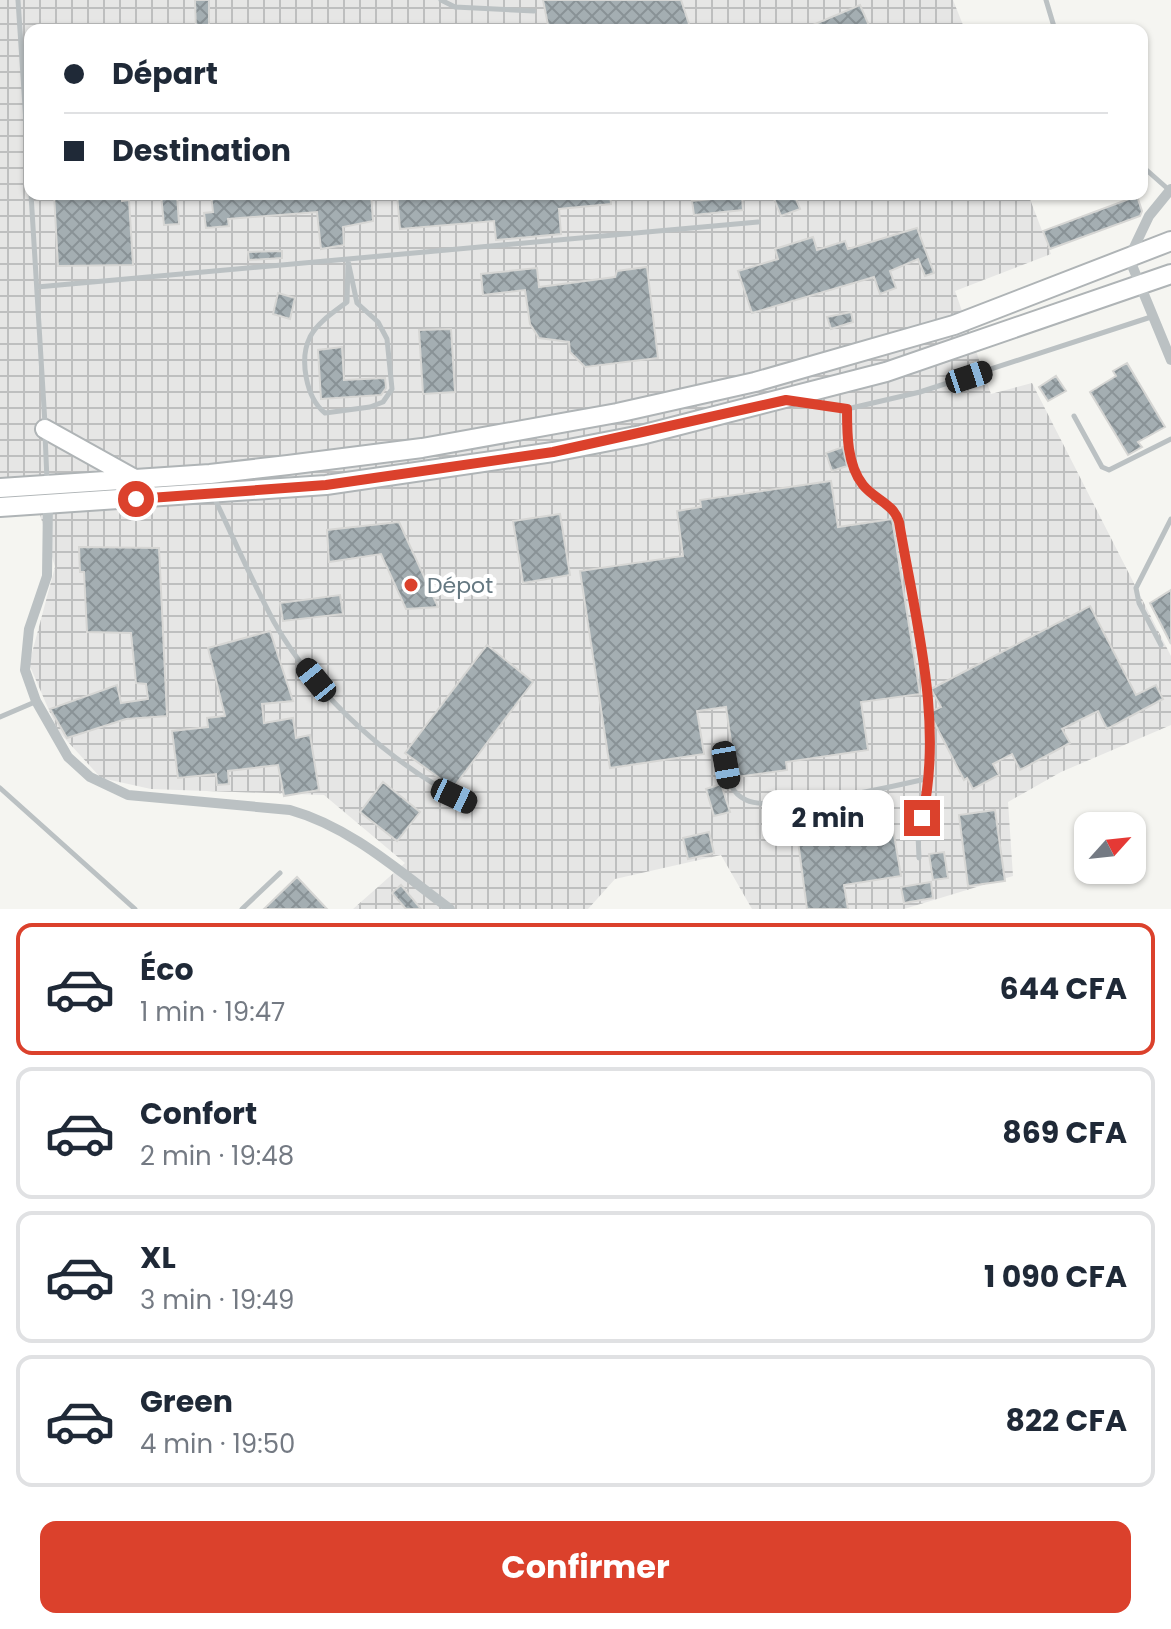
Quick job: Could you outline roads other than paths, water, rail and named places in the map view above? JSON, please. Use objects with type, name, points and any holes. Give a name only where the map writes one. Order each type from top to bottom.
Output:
[{"type":"highway","points":[[0,488],[210,474],[422,448],[617,413],[755,382],[954,325],[1171,241]]},
{"type":"highway","points":[[0,507],[326,485],[553,452],[786,400],[886,372],[1138,288],[1171,274]]},
{"type":"highway","points":[[45,429],[133,478]]},
{"type":"street","points":[[1171,190],[1149,216],[1129,258],[1138,288],[1171,360]]},
{"type":"street","points":[[47,485],[47,576],[25,649],[25,670],[36,701],[68,757],[90,777],[106,786],[151,799],[290,810],[311,815],[351,836],[450,909]]},
{"type":"lane","points":[[18,0],[24,56]]},
{"type":"lane","points":[[441,0],[455,7],[534,11]]},
{"type":"lane","points":[[1046,0],[1053,24]]},
{"type":"lane","points":[[1148,171],[1171,190]]},
{"type":"lane","points":[[31,200],[47,485]]},
{"type":"lane","points":[[37,287],[758,222]]},
{"type":"lane","points":[[348,261],[357,303],[378,322],[387,339],[392,389],[383,402],[370,407],[325,413],[314,404],[306,387],[308,340],[319,325],[347,302],[348,261]]},
{"type":"lane","points":[[786,400],[847,409],[920,392],[1151,317]]},
{"type":"lane","points":[[847,409],[852,462],[863,485],[897,514],[899,522],[926,692],[930,778],[918,835],[919,858]]},
{"type":"lane","points":[[1074,416],[1102,467],[1109,470],[1171,439]]},
{"type":"lane","points":[[213,495],[275,622],[331,698],[408,764],[473,805]]},
{"type":"lane","points":[[1161,645],[1136,595],[1136,588],[1171,519]]},
{"type":"lane","points":[[0,717],[36,701]]},
{"type":"lane","points":[[726,765],[733,791],[748,801],[772,804],[870,792],[930,778]]},
{"type":"lane","points":[[0,788],[135,909]]},
{"type":"lane","points":[[242,909],[280,873]]},
{"type":"place","name":"Dépot","points":[[411,585]]}]
